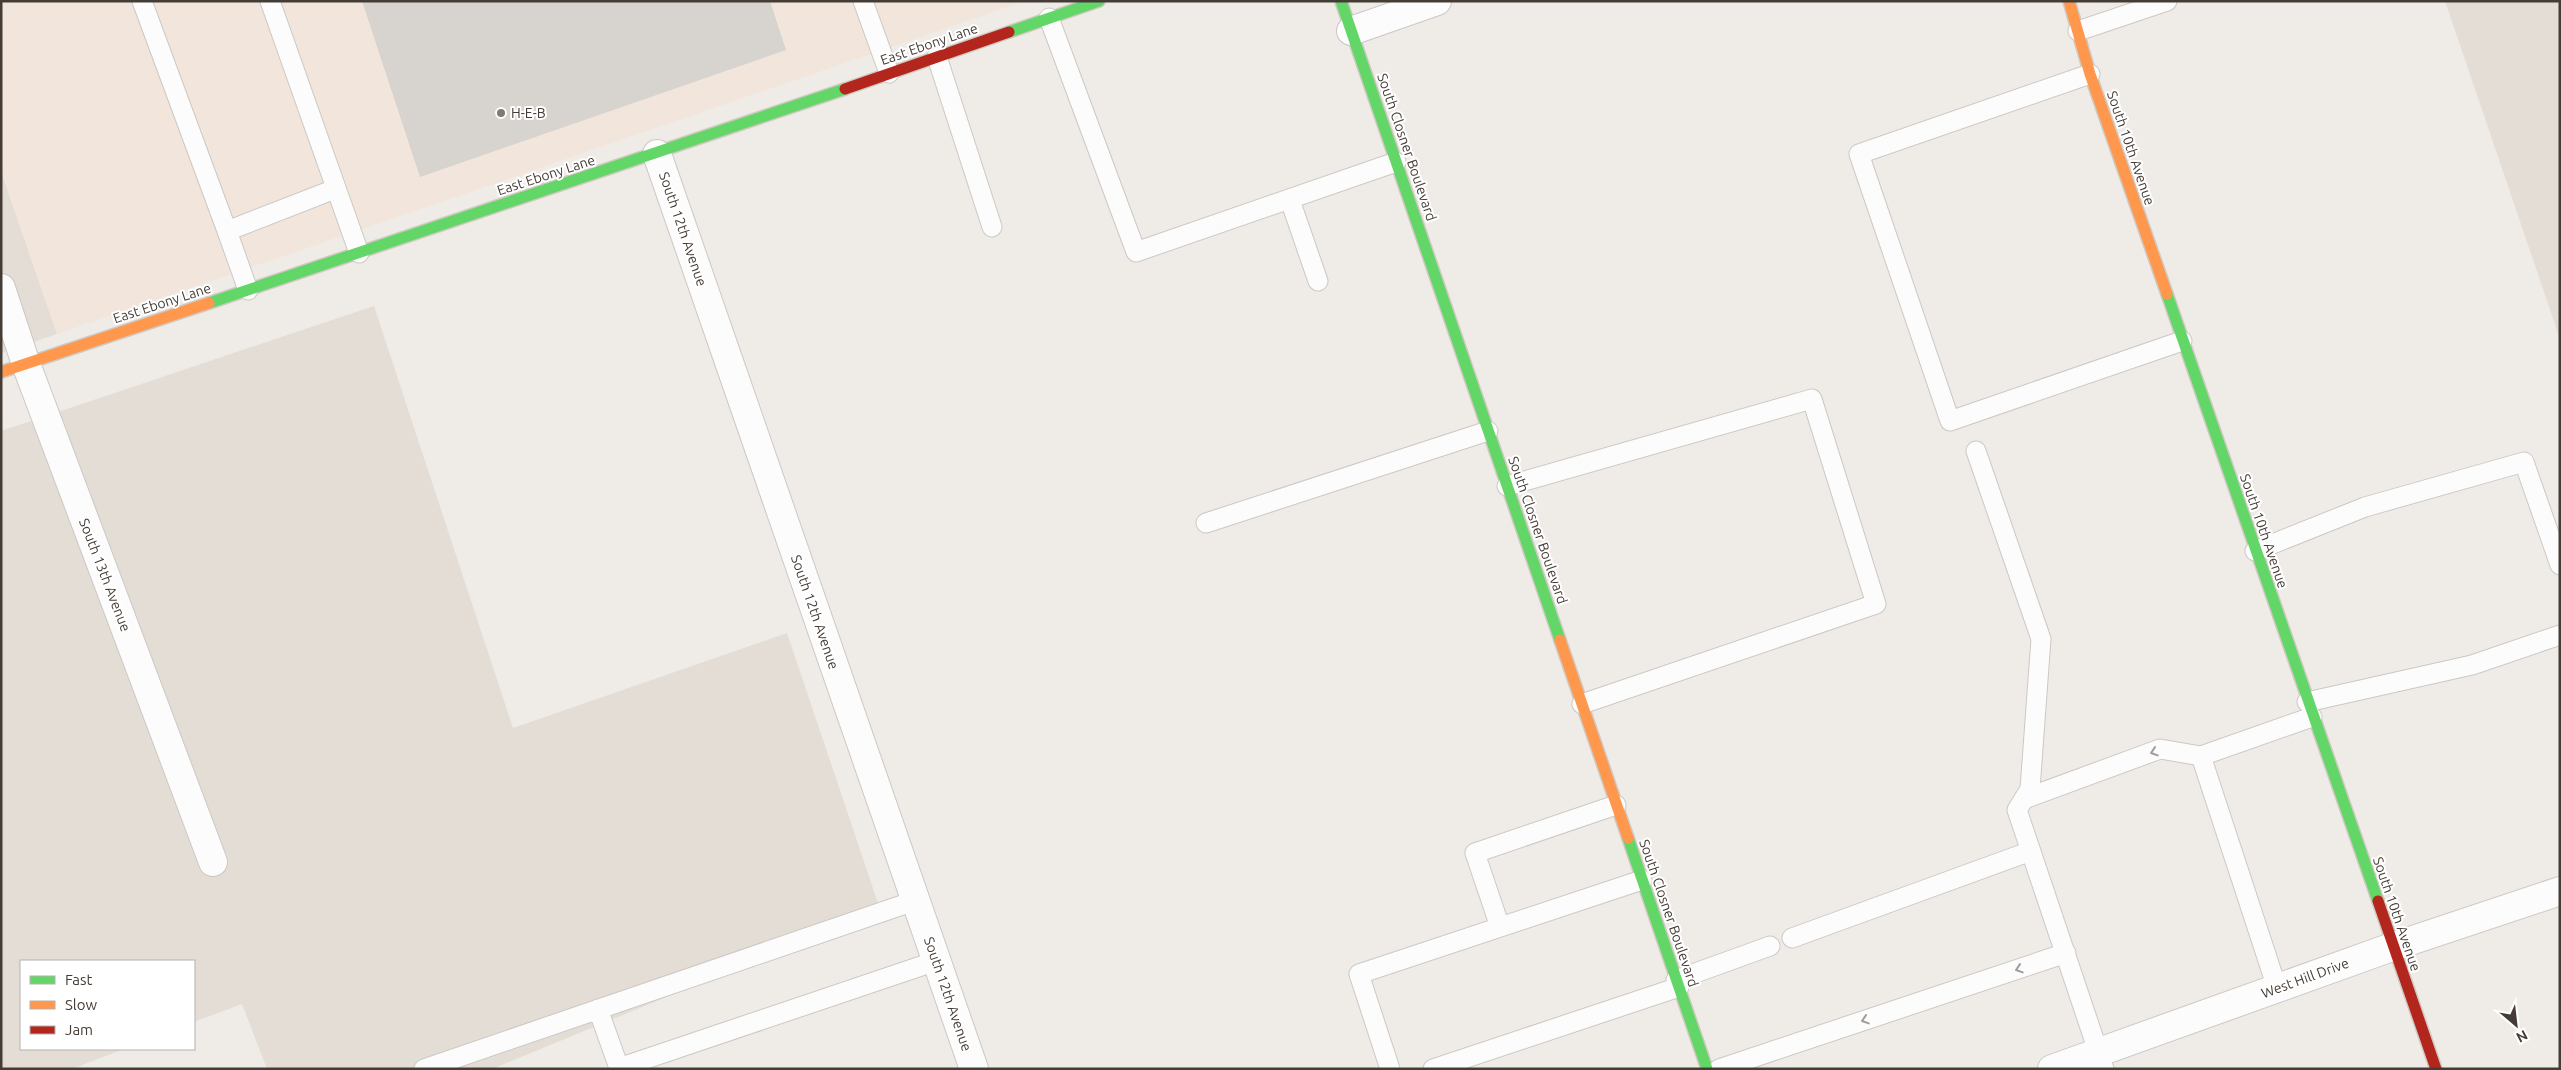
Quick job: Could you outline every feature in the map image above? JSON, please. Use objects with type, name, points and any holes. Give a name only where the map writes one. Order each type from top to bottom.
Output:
[{"type":"street","name":"East Ebony Lane","points":[[14,368],[657,154],[1099,1]]},
{"type":"street","name":"South Closner Boulevard","points":[[1341,1],[1707,1069]]},
{"type":"street","points":[[1351,31],[1437,1]]},
{"type":"street","name":"South 10th Avenue","points":[[2069,1],[2090,74],[2436,1069]]},
{"type":"street","name":"South 12th Avenue","points":[[657,154],[914,901],[974,1069]]},
{"type":"street","name":"South 13th Avenue","points":[[1,288],[14,368],[212,862]]},
{"type":"street","name":"West Hill Drive","points":[[2052,1069],[2102,1060],[2277,988],[2560,891]]},
{"type":"lane","points":[[142,1],[248,290]]},
{"type":"lane","points":[[270,1],[359,253]]},
{"type":"lane","points":[[863,1],[889,73]]},
{"type":"lane","points":[[2078,31],[2167,1]]},
{"type":"lane","points":[[1049,18],[1136,252],[1396,162]]},
{"type":"lane","points":[[937,57],[992,227]]},
{"type":"lane","points":[[2090,74],[1859,154],[1950,421],[2182,341]]},
{"type":"lane","points":[[227,231],[335,189]]},
{"type":"lane","points":[[1290,200],[1318,281]]},
{"type":"lane","points":[[1507,486],[1812,399],[1876,604],[1582,704]]},
{"type":"lane","points":[[1206,523],[1488,431]]},
{"type":"lane","points":[[1976,451],[2041,639],[2030,789],[2017,810],[2102,1060]]},
{"type":"lane","points":[[2255,551],[2365,507],[2524,462],[2560,566]]},
{"type":"lane","points":[[2024,799],[2160,749],[2201,756],[2310,710],[2472,665],[2560,635]]},
{"type":"lane","points":[[2201,756],[2277,988]]},
{"type":"lane","points":[[1500,927],[1475,853],[1616,805]]},
{"type":"lane","points":[[1792,938],[2031,851]]},
{"type":"lane","points":[[1390,1069],[1358,974],[1642,880]]},
{"type":"lane","points":[[424,1069],[914,901]]},
{"type":"lane","points":[[1433,1069],[1678,983],[1770,946]]},
{"type":"lane","points":[[1719,1069],[2066,953]]},
{"type":"lane","points":[[598,1008],[619,1068],[936,961]]},
{"type":"shaded area","points":[[1,1],[1025,1],[57,334],[1,171]]},
{"type":"shaded area","points":[[2445,1],[2560,1],[2560,339]]},
{"type":"shaded area","points":[[1,171],[57,334],[1,353]]},
{"type":"shaded area","points":[[374,306],[513,728],[787,633],[880,909],[492,1069],[267,1069],[242,1004],[195,1022],[195,960],[20,960],[20,1050],[121,1050],[72,1069],[1,1069],[1,431]]},
{"type":"building","name":"H-E-B","points":[[362,1],[770,1],[786,50],[420,177]]},
{"type":"traffic: fast","points":[[1009,32],[1099,1]]},
{"type":"traffic: fast","points":[[1341,1],[1560,640]]},
{"type":"traffic: fast","points":[[209,303],[845,89]]},
{"type":"traffic: fast","points":[[2167,294],[2378,901]]},
{"type":"traffic: fast","points":[[1628,838],[1707,1069]]},
{"type":"traffic: slow","points":[[2069,1],[2090,74],[2167,294]]},
{"type":"traffic: slow","points":[[1,372],[209,303]]},
{"type":"traffic: slow","points":[[1560,640],[1628,838]]},
{"type":"traffic: jam","points":[[845,89],[1009,32]]},
{"type":"traffic: jam","points":[[2378,901],[2436,1069]]},
{"type":"place","name":"H-E-B","points":[[501,113]]}]
